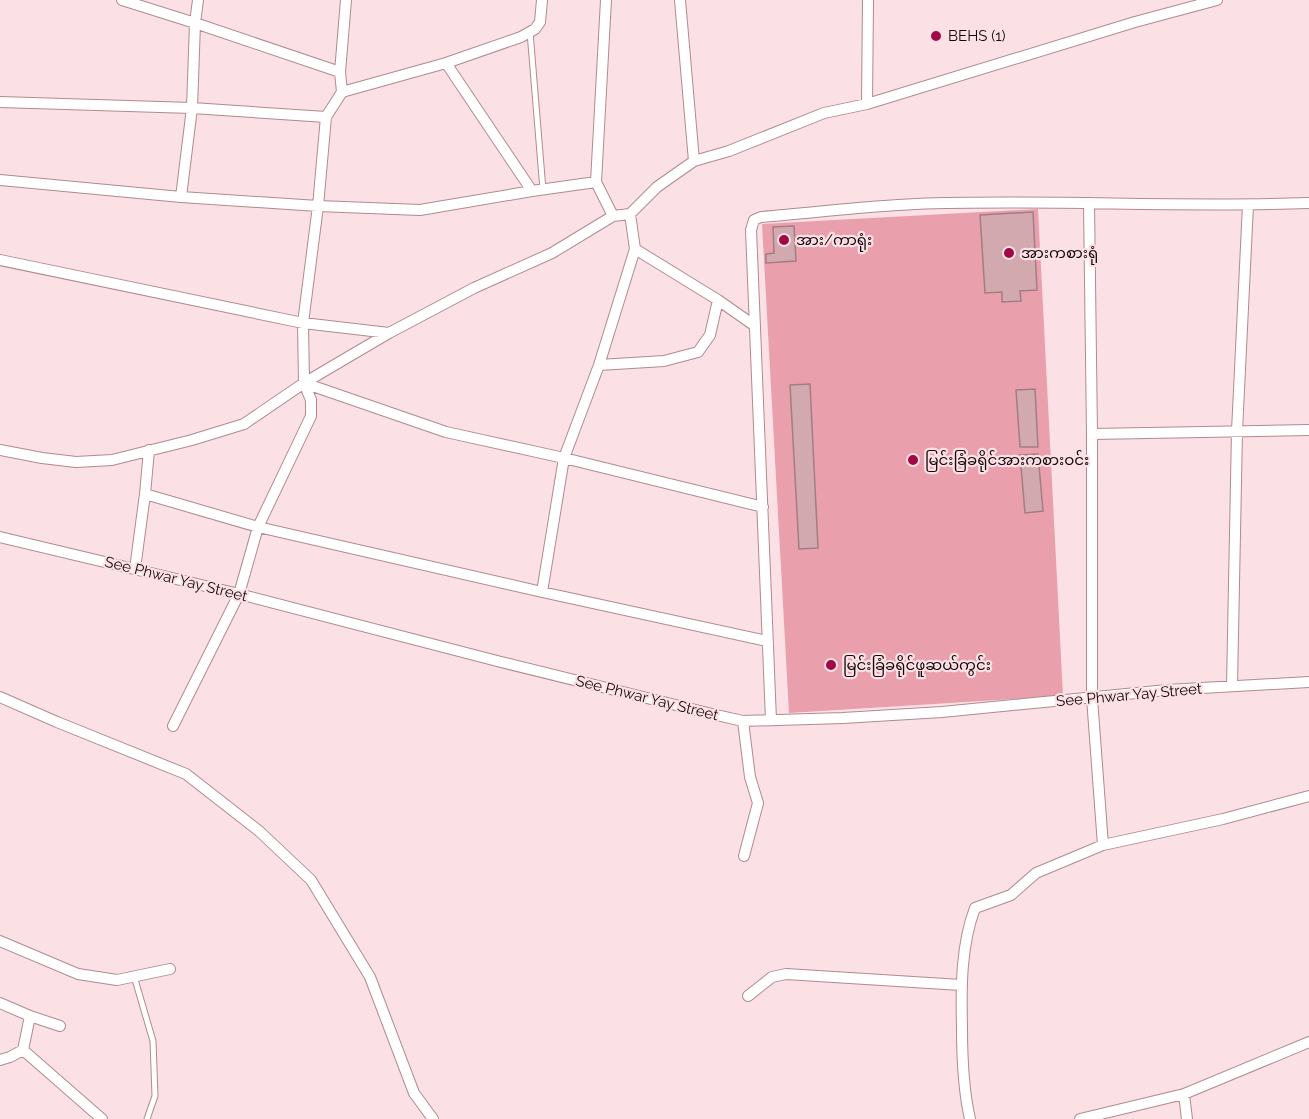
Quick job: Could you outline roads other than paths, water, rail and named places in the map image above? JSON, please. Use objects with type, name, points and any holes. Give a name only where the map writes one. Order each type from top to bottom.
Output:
[{"type":"street","points":[[122,0],[340,72]]},
{"type":"street","points":[[181,197],[192,108],[198,0]]},
{"type":"street","points":[[173,726],[239,594],[258,526],[311,416],[311,400],[304,383],[303,323],[318,206],[326,117],[342,92],[340,72],[346,0]]},
{"type":"street","points":[[342,92],[446,63],[521,37],[535,29],[540,22],[542,0]]},
{"type":"street","points":[[606,0],[596,182],[613,216]]},
{"type":"street","points":[[681,0],[693,161]]},
{"type":"street","points":[[867,104],[868,0]]},
{"type":"street","points":[[0,450],[42,459],[76,462],[112,460],[244,424],[304,383],[389,333],[474,288],[552,253],[613,216],[630,214],[657,187],[693,161],[729,151],[824,113],[867,104],[1135,22],[1217,0]]},
{"type":"street","points":[[446,63],[537,190]]},
{"type":"street","points":[[0,102],[192,108],[326,117]]},
{"type":"street","points":[[0,180],[181,197],[420,210],[596,182]]},
{"type":"street","points":[[1089,203],[1092,698],[1103,845]]},
{"type":"street","points":[[771,720],[755,326],[752,230],[754,220],[761,217],[915,204],[1248,205],[1309,203]]},
{"type":"street","points":[[1232,686],[1237,431],[1248,205]]},
{"type":"street","points":[[542,592],[564,458],[599,365],[635,249],[630,214]]},
{"type":"street","points":[[635,249],[755,326]]},
{"type":"street","points":[[0,260],[303,323],[389,333]]},
{"type":"street","points":[[599,365],[664,361],[698,352],[710,335],[717,300]]},
{"type":"street","points":[[304,383],[446,432],[564,458],[763,507]]},
{"type":"street","points":[[1092,434],[1309,430]]},
{"type":"street","points":[[135,569],[149,450]]},
{"type":"street","points":[[145,494],[258,526],[767,641]]},
{"type":"street","name":"See Phwar Yay Street","points":[[0,537],[239,594],[501,662],[743,721],[942,712],[1167,690],[1309,682]]},
{"type":"street","points":[[0,697],[186,774],[259,831],[311,880],[370,977],[414,1094],[433,1119]]},
{"type":"street","points":[[743,721],[750,777],[758,803],[744,856]]},
{"type":"street","points":[[970,1119],[962,1062],[961,985],[969,925],[975,908],[1011,895],[1036,873],[1103,845],[1223,819],[1309,796]]},
{"type":"street","points":[[0,941],[78,974],[117,980],[170,969]]},
{"type":"street","points":[[748,996],[772,977],[786,974],[961,985]]},
{"type":"street","points":[[0,1003],[60,1026]]},
{"type":"street","points":[[23,1050],[30,1016]]},
{"type":"street","points":[[1080,1119],[1184,1094],[1309,1042]]},
{"type":"street","points":[[0,1060],[23,1050]]},
{"type":"street","points":[[23,1050],[102,1119]]},
{"type":"street","points":[[1184,1094],[1187,1119]]},
{"type":"lane","points":[[530,32],[537,190]]},
{"type":"lane","points":[[134,976],[153,1041],[155,1096],[147,1119]]},
{"type":"place","name":"BEHS (1)","points":[[936,36]]},
{"type":"place","name":"အား/ကာရုံး","points":[[784,240]]},
{"type":"place","name":"အားကစားရုံ","points":[[1009,253]]},
{"type":"place","name":"မြင်းခြံခရိုင်အားကစားဝင်း","points":[[913,460]]},
{"type":"place","name":"မြင်းခြံခရိုင်ဖူဆယ်ကွင်း","points":[[831,665]]}]
